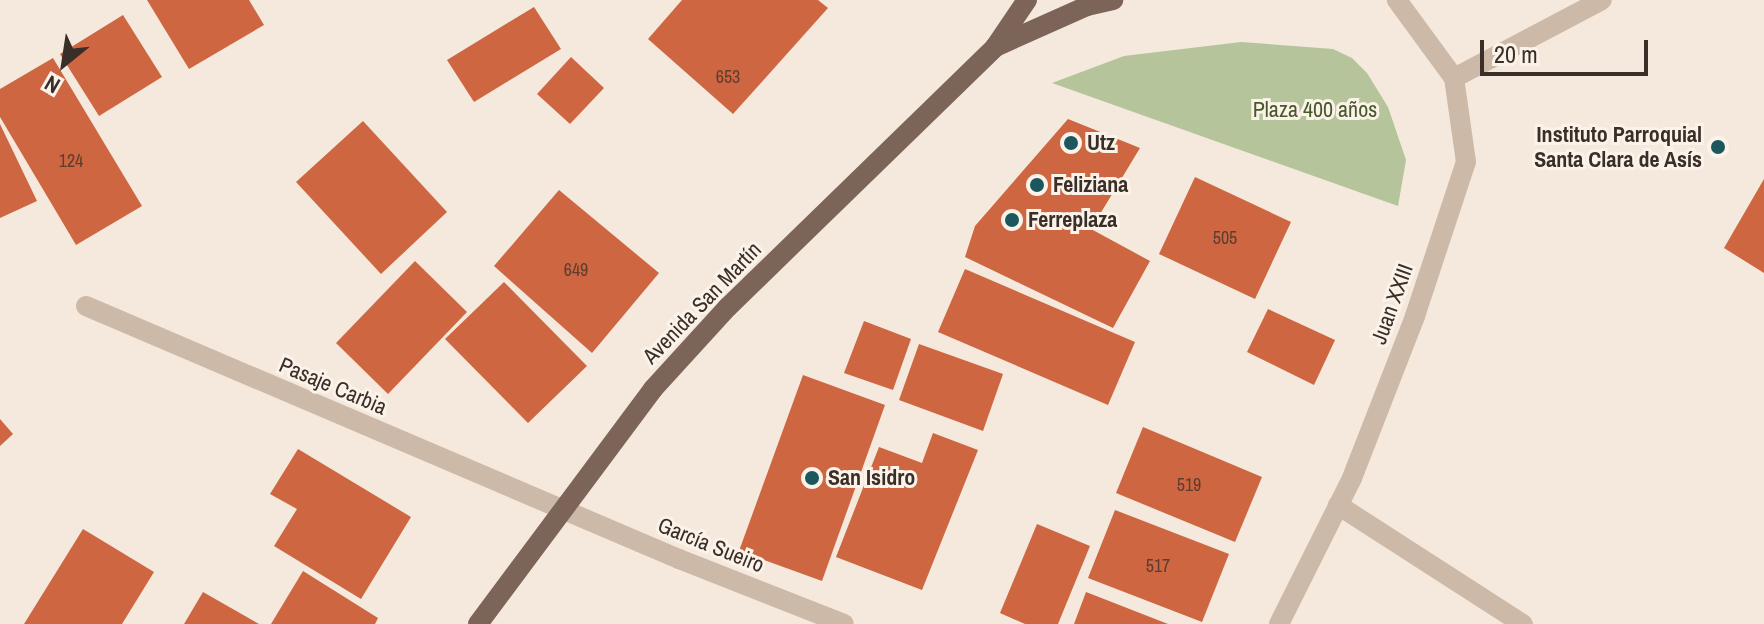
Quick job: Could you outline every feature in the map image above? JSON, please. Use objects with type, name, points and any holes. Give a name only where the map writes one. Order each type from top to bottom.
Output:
[{"type":"main road","name":"Avenida San Martín","points":[[478,624],[653,389],[728,307],[995,47],[1027,0]]},
{"type":"main road","name":"Avenida San Martín","points":[[995,47],[1087,6],[1113,0]]},
{"type":"street","name":"Juan XXIII","points":[[1279,624],[1338,505],[1415,316],[1466,162],[1454,78],[1397,0]]},
{"type":"street","points":[[1454,78],[1602,0]]},
{"type":"street","name":"Pasaje Carbia","points":[[86,306],[561,509]]},
{"type":"street","points":[[1338,505],[1523,624]]},
{"type":"street","name":"García Sueiro","points":[[561,509],[844,624]]},
{"type":"green space","name":"Plaza 400 años","points":[[1241,42],[1333,49],[1352,58],[1367,73],[1388,107],[1406,160],[1398,206],[1052,83],[1124,56]]},
{"type":"building","points":[[147,0],[249,0],[264,25],[189,69]]},
{"type":"building","points":[[682,0],[818,0],[828,8],[733,114],[648,39]]},
{"type":"building","points":[[534,7],[561,49],[474,102],[447,60]]},
{"type":"building","points":[[123,15],[162,77],[99,116],[60,54]]},
{"type":"building","points":[[571,57],[604,88],[570,124],[537,94]]},
{"type":"building","points":[[53,58],[142,206],[76,245],[0,117],[0,89]]},
{"type":"building","points":[[1068,119],[1140,148],[1091,229],[1150,261],[1113,328],[965,257],[975,226]]},
{"type":"building","points":[[363,121],[447,212],[381,274],[296,182]]},
{"type":"building","points":[[0,124],[37,201],[0,218]]},
{"type":"building","points":[[1195,177],[1291,222],[1255,299],[1159,254]]},
{"type":"building","points":[[1764,179],[1764,273],[1724,248]]},
{"type":"building","points":[[559,190],[659,273],[592,353],[494,266]]},
{"type":"building","points":[[415,261],[467,312],[388,394],[336,343]]},
{"type":"building","points":[[965,269],[1135,342],[1108,405],[938,332]]},
{"type":"building","points":[[504,282],[587,366],[528,423],[445,339]]},
{"type":"building","points":[[1268,309],[1335,340],[1314,385],[1247,352]]},
{"type":"building","points":[[864,321],[911,339],[893,390],[844,373]]},
{"type":"building","points":[[919,344],[1003,374],[983,431],[899,400]]},
{"type":"building","name":"San Isidro","points":[[803,375],[885,405],[822,581],[739,551]]},
{"type":"building","points":[[0,419],[13,434],[0,446]]},
{"type":"building","points":[[1143,427],[1262,477],[1235,542],[1116,493]]},
{"type":"building","points":[[933,433],[978,450],[922,590],[836,557],[879,447],[922,463]]},
{"type":"building","points":[[298,449],[411,517],[361,599],[274,546],[297,509],[270,494]]},
{"type":"building","points":[[1115,510],[1229,554],[1202,622],[1088,578]]},
{"type":"building","points":[[1037,524],[1090,546],[1058,624],[1025,624],[1000,613]]},
{"type":"building","points":[[83,529],[154,572],[122,624],[24,624]]},
{"type":"building","points":[[303,571],[378,618],[375,624],[271,624]]},
{"type":"building","points":[[203,592],[259,624],[184,624]]},
{"type":"building","points":[[1086,592],[1168,624],[1074,624]]},
{"type":"place","name":"Utz","points":[[1071,143]]},
{"type":"place","name":"Instituto Parroquial Santa Clara de Asís","points":[[1718,147]]},
{"type":"place","name":"Feliziana","points":[[1037,185]]},
{"type":"place","name":"Ferreplaza","points":[[1012,220]]},
{"type":"place","name":"San Isidro","points":[[812,478]]}]
